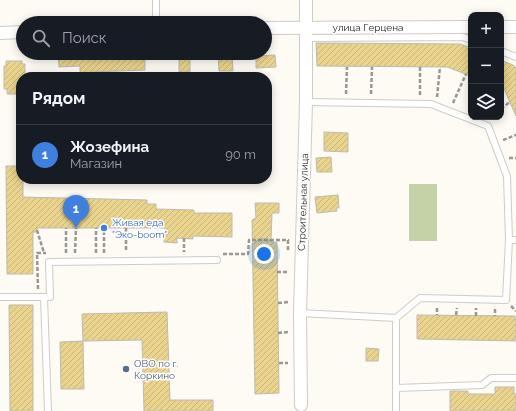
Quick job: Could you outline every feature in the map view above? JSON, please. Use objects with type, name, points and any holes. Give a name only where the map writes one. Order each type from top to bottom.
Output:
[{"type":"street","name":"Строительная улица","points":[[301,405],[294,311],[306,102],[306,0]]},
{"type":"street","points":[[504,27],[516,27]]},
{"type":"street","name":"улица Герцена","points":[[272,29],[306,32],[467,32]]},
{"type":"street","points":[[0,33],[16,32]]},
{"type":"lane","points":[[156,0],[156,16]]},
{"type":"lane","points":[[504,51],[516,57]]},
{"type":"lane","points":[[294,311],[396,318],[420,298],[506,300],[509,240],[507,176],[488,126],[431,104],[306,102]]},
{"type":"lane","points":[[509,240],[516,240]]},
{"type":"lane","points":[[0,297],[50,297],[49,262],[217,260]]},
{"type":"lane","points":[[44,297],[48,411]]},
{"type":"lane","points":[[396,318],[396,411]]},
{"type":"lane","points":[[396,388],[482,385],[491,378],[516,378]]},
{"type":"path","points":[[345,103],[346,67]]},
{"type":"path","points":[[370,103],[372,67]]},
{"type":"path","points":[[420,67],[420,104]]},
{"type":"path","points":[[436,106],[440,67]]},
{"type":"path","points":[[450,111],[466,74]]},
{"type":"path","points":[[504,107],[510,102]]},
{"type":"path","points":[[495,143],[516,135]]},
{"type":"path","points":[[66,228],[66,253]]},
{"type":"path","points":[[75,253],[76,228]]},
{"type":"path","points":[[96,228],[96,253]]},
{"type":"path","points":[[104,228],[104,254]]},
{"type":"path","points":[[126,228],[126,254]]},
{"type":"path","points":[[37,230],[44,253]]},
{"type":"path","points":[[184,238],[184,254]]},
{"type":"path","points":[[248,254],[248,240],[288,240],[288,252]]},
{"type":"path","points":[[288,265],[288,279]]},
{"type":"path","points":[[277,272],[288,272]]},
{"type":"path","points":[[289,294],[289,302],[294,311]]},
{"type":"path","points":[[278,303],[289,302]]},
{"type":"path","points":[[278,333],[289,332],[289,340]]},
{"type":"path","points":[[279,363],[290,363],[290,370]]},
{"type":"green space","points":[[409,184],[437,184],[437,241],[409,241]]},
{"type":"building","points":[[316,43],[460,44],[468,47],[468,75],[447,67],[317,66]]},
{"type":"building","points":[[272,55],[275,55],[276,67],[256,68],[256,60],[272,60]]},
{"type":"building","points":[[58,60],[145,60],[145,70],[80,72],[80,66],[59,67]]},
{"type":"building","points":[[179,60],[190,60],[190,72],[179,72]]},
{"type":"building","points":[[218,60],[232,60],[233,71],[219,71]]},
{"type":"building","points":[[6,61],[22,61],[22,64],[25,64],[25,72],[16,72],[16,94],[7,94],[7,89],[4,89],[4,66],[6,66]]},
{"type":"building","points":[[504,61],[516,68],[516,116],[504,89]]},
{"type":"building","points":[[324,132],[348,133],[348,152],[324,151]]},
{"type":"building","points":[[331,157],[332,172],[317,172],[316,158]]},
{"type":"building","points":[[6,166],[16,166],[16,184],[23,184],[23,197],[147,200],[147,204],[156,204],[156,209],[194,210],[194,213],[232,213],[232,237],[193,236],[193,239],[177,238],[177,243],[164,242],[165,228],[37,228],[37,232],[33,232],[33,274],[7,274]]},
{"type":"building","points":[[338,195],[339,208],[336,208],[337,211],[317,213],[315,197]]},
{"type":"building","points":[[255,203],[279,203],[279,213],[272,213],[271,242],[277,242],[279,393],[255,394],[252,220],[256,218]]},
{"type":"building","points":[[9,305],[33,305],[33,411],[10,411]]},
{"type":"building","points":[[167,312],[170,400],[213,400],[213,411],[144,411],[142,340],[83,341],[82,314]]},
{"type":"building","points":[[417,315],[515,316],[516,341],[417,339]]},
{"type":"building","points":[[83,341],[84,389],[61,389],[60,342]]},
{"type":"building","points":[[366,348],[379,349],[378,361],[366,361]]},
{"type":"building","points":[[495,387],[514,387],[514,394],[516,394],[516,411],[450,411],[450,391],[468,391],[468,394],[495,394]]},
{"type":"place","name":"Жозефина","points":[[76,228]]},
{"type":"place","name":"Живая еда \"Эко-boom\"","points":[[104,228]]},
{"type":"place","name":"ОВО по г. Коркино","points":[[126,369]]}]
